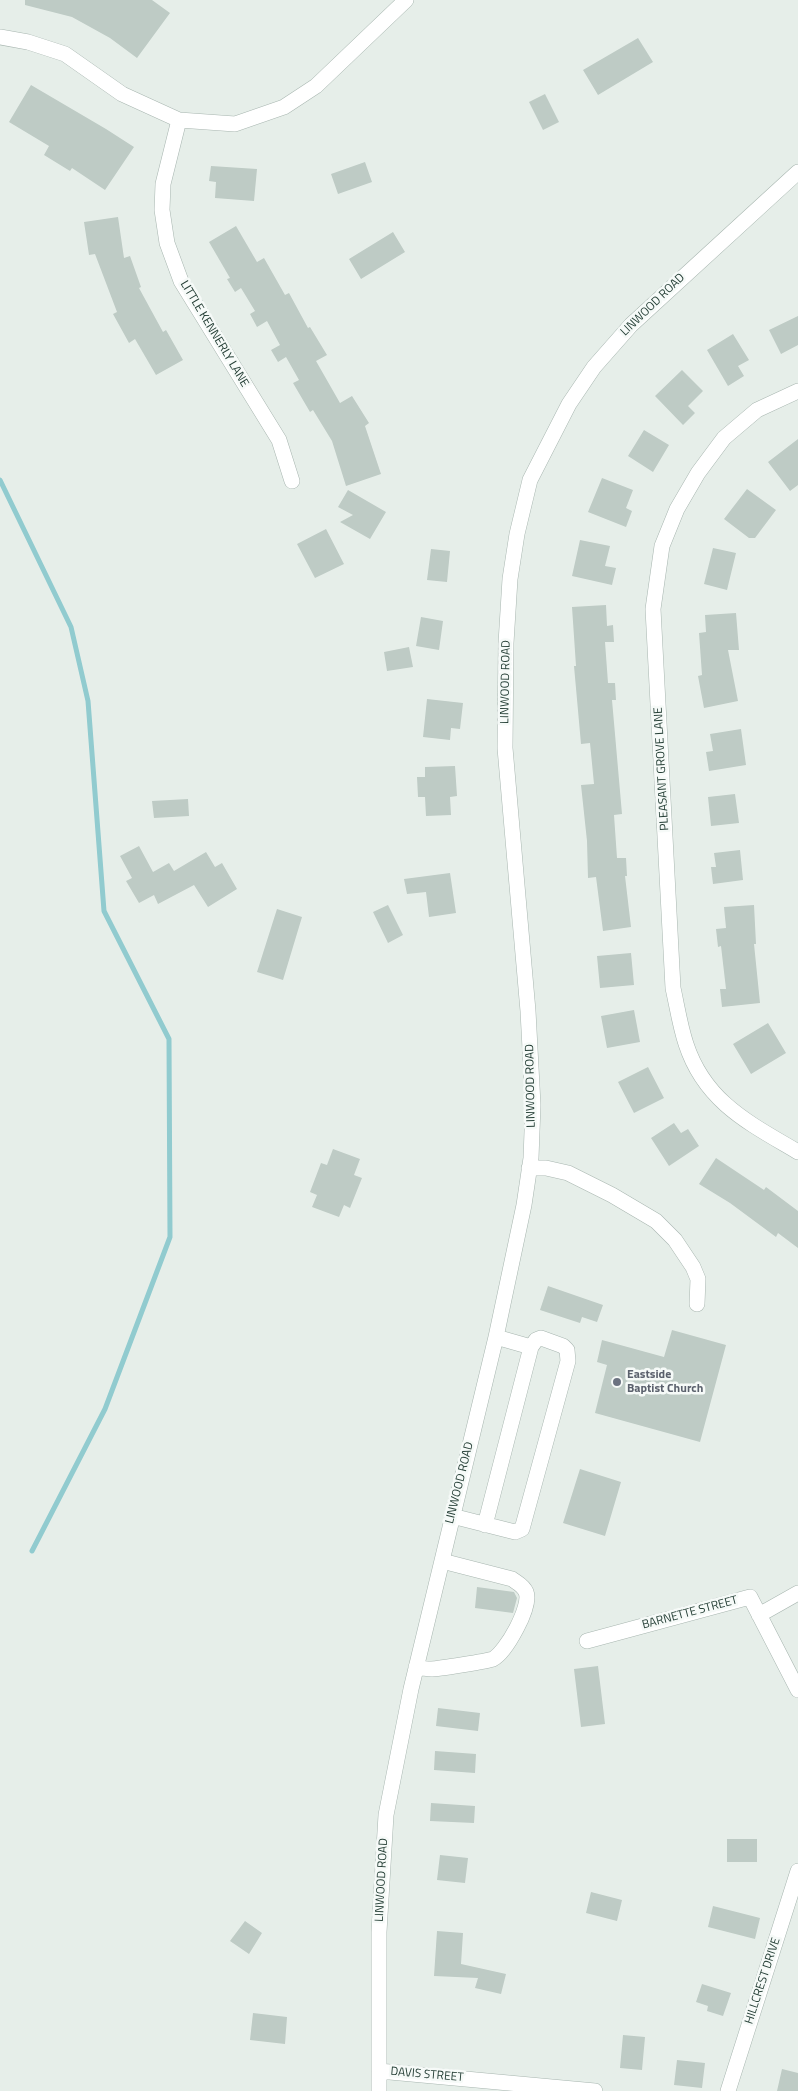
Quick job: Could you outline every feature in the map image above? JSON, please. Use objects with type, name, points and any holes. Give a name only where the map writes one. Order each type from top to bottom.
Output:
[{"type":"street","points":[[0,37],[28,42],[65,54],[122,94],[179,120],[235,124],[284,107],[316,86],[406,0]]},
{"type":"street","name":"LITTLE KENNERLY LANE","points":[[179,120],[163,184],[162,210],[167,243],[181,281],[279,440],[292,481]]},
{"type":"street","name":"LINWOOD ROAD","points":[[379,2091],[379,1932],[386,1815],[416,1667],[496,1337],[524,1206],[529,1168],[533,1105],[531,1058],[505,729],[506,643],[510,579],[517,534],[530,480],[569,404],[594,367],[631,325],[798,172]]},
{"type":"street","name":"PLEASANT GROVE LANE","points":[[798,391],[757,410],[724,438],[698,473],[677,509],[662,546],[653,609],[673,988],[685,1042],[714,1095],[741,1118],[798,1152]]},
{"type":"street","points":[[529,1168],[546,1168],[568,1173],[612,1195],[656,1221],[675,1240],[693,1267],[698,1279],[697,1304]]},
{"type":"street","points":[[496,1337],[531,1347]]},
{"type":"street","points":[[452,1516],[485,1525],[514,1532],[522,1529],[568,1361],[567,1350],[563,1346],[542,1338],[536,1340],[531,1347],[485,1525]]},
{"type":"street","points":[[416,1667],[432,1669],[493,1659],[502,1650],[521,1621],[527,1601],[526,1593],[521,1585],[512,1579],[442,1561]]},
{"type":"street","points":[[759,1615],[798,1593]]},
{"type":"street","name":"BARNETTE STREET","points":[[587,1641],[750,1597],[798,1690]]},
{"type":"street","name":"HILLCREST DRIVE","points":[[728,2091],[798,1871]]},
{"type":"street","name":"DAVIS STREET","points":[[379,2071],[595,2091]]},
{"type":"building","points":[[25,0],[152,0],[170,13],[137,58],[110,38],[72,17],[25,5]]},
{"type":"building","points":[[638,38],[653,62],[598,95],[583,70]]},
{"type":"building","points":[[31,85],[134,147],[105,190],[72,168],[70,171],[44,155],[49,146],[9,122]]},
{"type":"building","points":[[545,94],[559,122],[543,130],[529,102]]},
{"type":"building","points":[[365,162],[372,182],[338,194],[331,174]]},
{"type":"building","points":[[211,166],[257,169],[254,201],[215,198],[216,182],[209,181]]},
{"type":"building","points":[[118,217],[124,258],[130,256],[141,287],[139,288],[163,332],[166,330],[183,360],[156,375],[135,339],[129,343],[113,314],[117,312],[95,254],[89,255],[84,222]]},
{"type":"building","points":[[236,226],[257,262],[264,258],[285,295],[289,293],[308,328],[310,327],[327,355],[316,361],[340,403],[352,396],[369,423],[365,426],[381,474],[346,486],[332,441],[313,410],[310,412],[293,383],[299,380],[286,357],[278,362],[271,350],[280,345],[267,321],[257,327],[250,314],[255,311],[241,288],[235,292],[227,279],[230,278],[209,242]]},
{"type":"building","points":[[393,232],[405,252],[361,279],[349,259]]},
{"type":"building","points":[[798,316],[798,345],[781,354],[769,330]]},
{"type":"building","points":[[733,334],[749,360],[738,366],[744,376],[728,386],[707,350]]},
{"type":"building","points":[[682,370],[703,391],[688,406],[695,413],[683,425],[655,396]]},
{"type":"building","points":[[644,430],[669,445],[653,472],[628,456]]},
{"type":"building","points":[[798,439],[798,485],[790,491],[768,462]]},
{"type":"building","points":[[602,478],[633,490],[626,508],[632,511],[626,527],[588,512]]},
{"type":"building","points":[[747,489],[776,510],[755,538],[749,538],[724,519]]},
{"type":"building","points":[[348,490],[386,512],[370,539],[340,522],[353,515],[338,507]]},
{"type":"building","points":[[326,529],[344,564],[315,578],[297,544]]},
{"type":"building","points":[[580,540],[610,546],[605,566],[616,568],[612,585],[572,576]]},
{"type":"building","points":[[713,548],[736,553],[727,590],[704,584]]},
{"type":"building","points":[[431,549],[450,551],[447,582],[427,580]]},
{"type":"building","points":[[606,605],[607,626],[613,625],[614,642],[605,642],[608,683],[615,683],[616,700],[612,700],[622,814],[614,815],[617,858],[626,858],[627,876],[625,876],[631,927],[603,931],[596,877],[588,878],[587,841],[581,785],[594,784],[590,743],[581,744],[574,666],[576,666],[572,607]]},
{"type":"building","points":[[736,613],[739,650],[728,650],[738,701],[704,708],[698,676],[702,675],[699,633],[706,632],[705,615]]},
{"type":"building","points":[[421,617],[443,621],[439,650],[416,646]]},
{"type":"building","points":[[409,647],[413,667],[387,671],[384,652]]},
{"type":"building","points":[[427,699],[463,703],[460,729],[451,728],[450,740],[423,737]]},
{"type":"building","points":[[741,729],[746,765],[709,771],[706,752],[713,751],[710,734]]},
{"type":"building","points":[[455,766],[457,796],[450,797],[451,815],[426,816],[425,797],[418,797],[417,777],[425,777],[425,767]]},
{"type":"building","points":[[735,794],[739,823],[711,826],[708,797]]},
{"type":"building","points":[[188,799],[189,816],[154,818],[152,801]]},
{"type":"building","points":[[139,846],[153,872],[169,863],[174,871],[206,852],[215,867],[222,863],[237,889],[208,907],[194,885],[158,904],[154,895],[139,903],[126,881],[132,878],[120,856]]},
{"type":"building","points":[[740,850],[743,880],[713,884],[711,867],[716,867],[714,853]]},
{"type":"building","points":[[450,873],[456,913],[429,917],[426,892],[407,894],[404,879]]},
{"type":"building","points":[[388,905],[403,935],[388,943],[373,912]]},
{"type":"building","points":[[754,905],[756,944],[754,944],[760,1003],[722,1007],[720,989],[726,989],[721,946],[718,947],[716,929],[726,928],[724,907]]},
{"type":"building","points":[[277,909],[302,917],[283,980],[257,972]]},
{"type":"building","points":[[631,953],[634,985],[600,988],[597,956]]},
{"type":"building","points":[[634,1010],[640,1042],[607,1048],[601,1016]]},
{"type":"building","points":[[768,1023],[786,1053],[751,1074],[733,1044]]},
{"type":"building","points":[[648,1067],[664,1098],[634,1113],[618,1082]]},
{"type":"building","points":[[674,1123],[681,1133],[688,1129],[699,1146],[669,1166],[651,1138]]},
{"type":"building","points":[[333,1149],[360,1159],[354,1175],[362,1178],[350,1208],[344,1205],[339,1217],[312,1207],[317,1195],[310,1192],[321,1163],[327,1165]]},
{"type":"building","points":[[716,1158],[764,1190],[766,1187],[798,1211],[798,1248],[778,1233],[776,1237],[730,1203],[699,1184]]},
{"type":"building","points":[[548,1286],[603,1305],[597,1322],[582,1317],[580,1323],[540,1310]]},
{"type":"building","points":[[672,1330],[726,1345],[700,1442],[595,1413],[607,1365],[597,1362],[602,1340],[664,1357]]},
{"type":"building","points":[[580,1469],[621,1482],[605,1536],[563,1523]]},
{"type":"building","points":[[477,1587],[514,1592],[517,1598],[513,1613],[475,1608]]},
{"type":"building","points":[[598,1666],[605,1724],[581,1727],[574,1669]]},
{"type":"building","points":[[438,1708],[480,1713],[478,1731],[436,1726]]},
{"type":"building","points":[[435,1751],[476,1754],[475,1773],[434,1770]]},
{"type":"building","points":[[431,1803],[475,1806],[474,1823],[430,1821]]},
{"type":"building","points":[[727,1839],[757,1839],[757,1862],[727,1862]]},
{"type":"building","points":[[440,1855],[468,1858],[465,1883],[437,1880]]},
{"type":"building","points":[[591,1892],[622,1900],[617,1921],[586,1913]]},
{"type":"building","points":[[713,1906],[760,1918],[755,1939],[708,1927]]},
{"type":"building","points":[[245,1921],[262,1933],[249,1954],[230,1941]]},
{"type":"building","points":[[437,1931],[463,1933],[461,1964],[506,1974],[501,1994],[475,1988],[478,1978],[434,1976]]},
{"type":"building","points":[[702,1984],[731,1993],[723,2016],[707,2011],[708,2006],[696,2002]]},
{"type":"building","points":[[253,2013],[287,2017],[285,2044],[250,2040]]},
{"type":"building","points":[[623,2035],[645,2037],[642,2070],[620,2068]]},
{"type":"building","points":[[677,2060],[705,2063],[702,2088],[674,2085]]},
{"type":"building","points":[[782,2069],[798,2073],[798,2091],[777,2091]]},
{"type":"waterway","points":[[0,480],[71,627],[88,701],[104,911],[169,1039],[170,1237],[105,1409],[32,1551]]},
{"type":"place","name":"Eastside Baptist Church","points":[[617,1382]]}]
